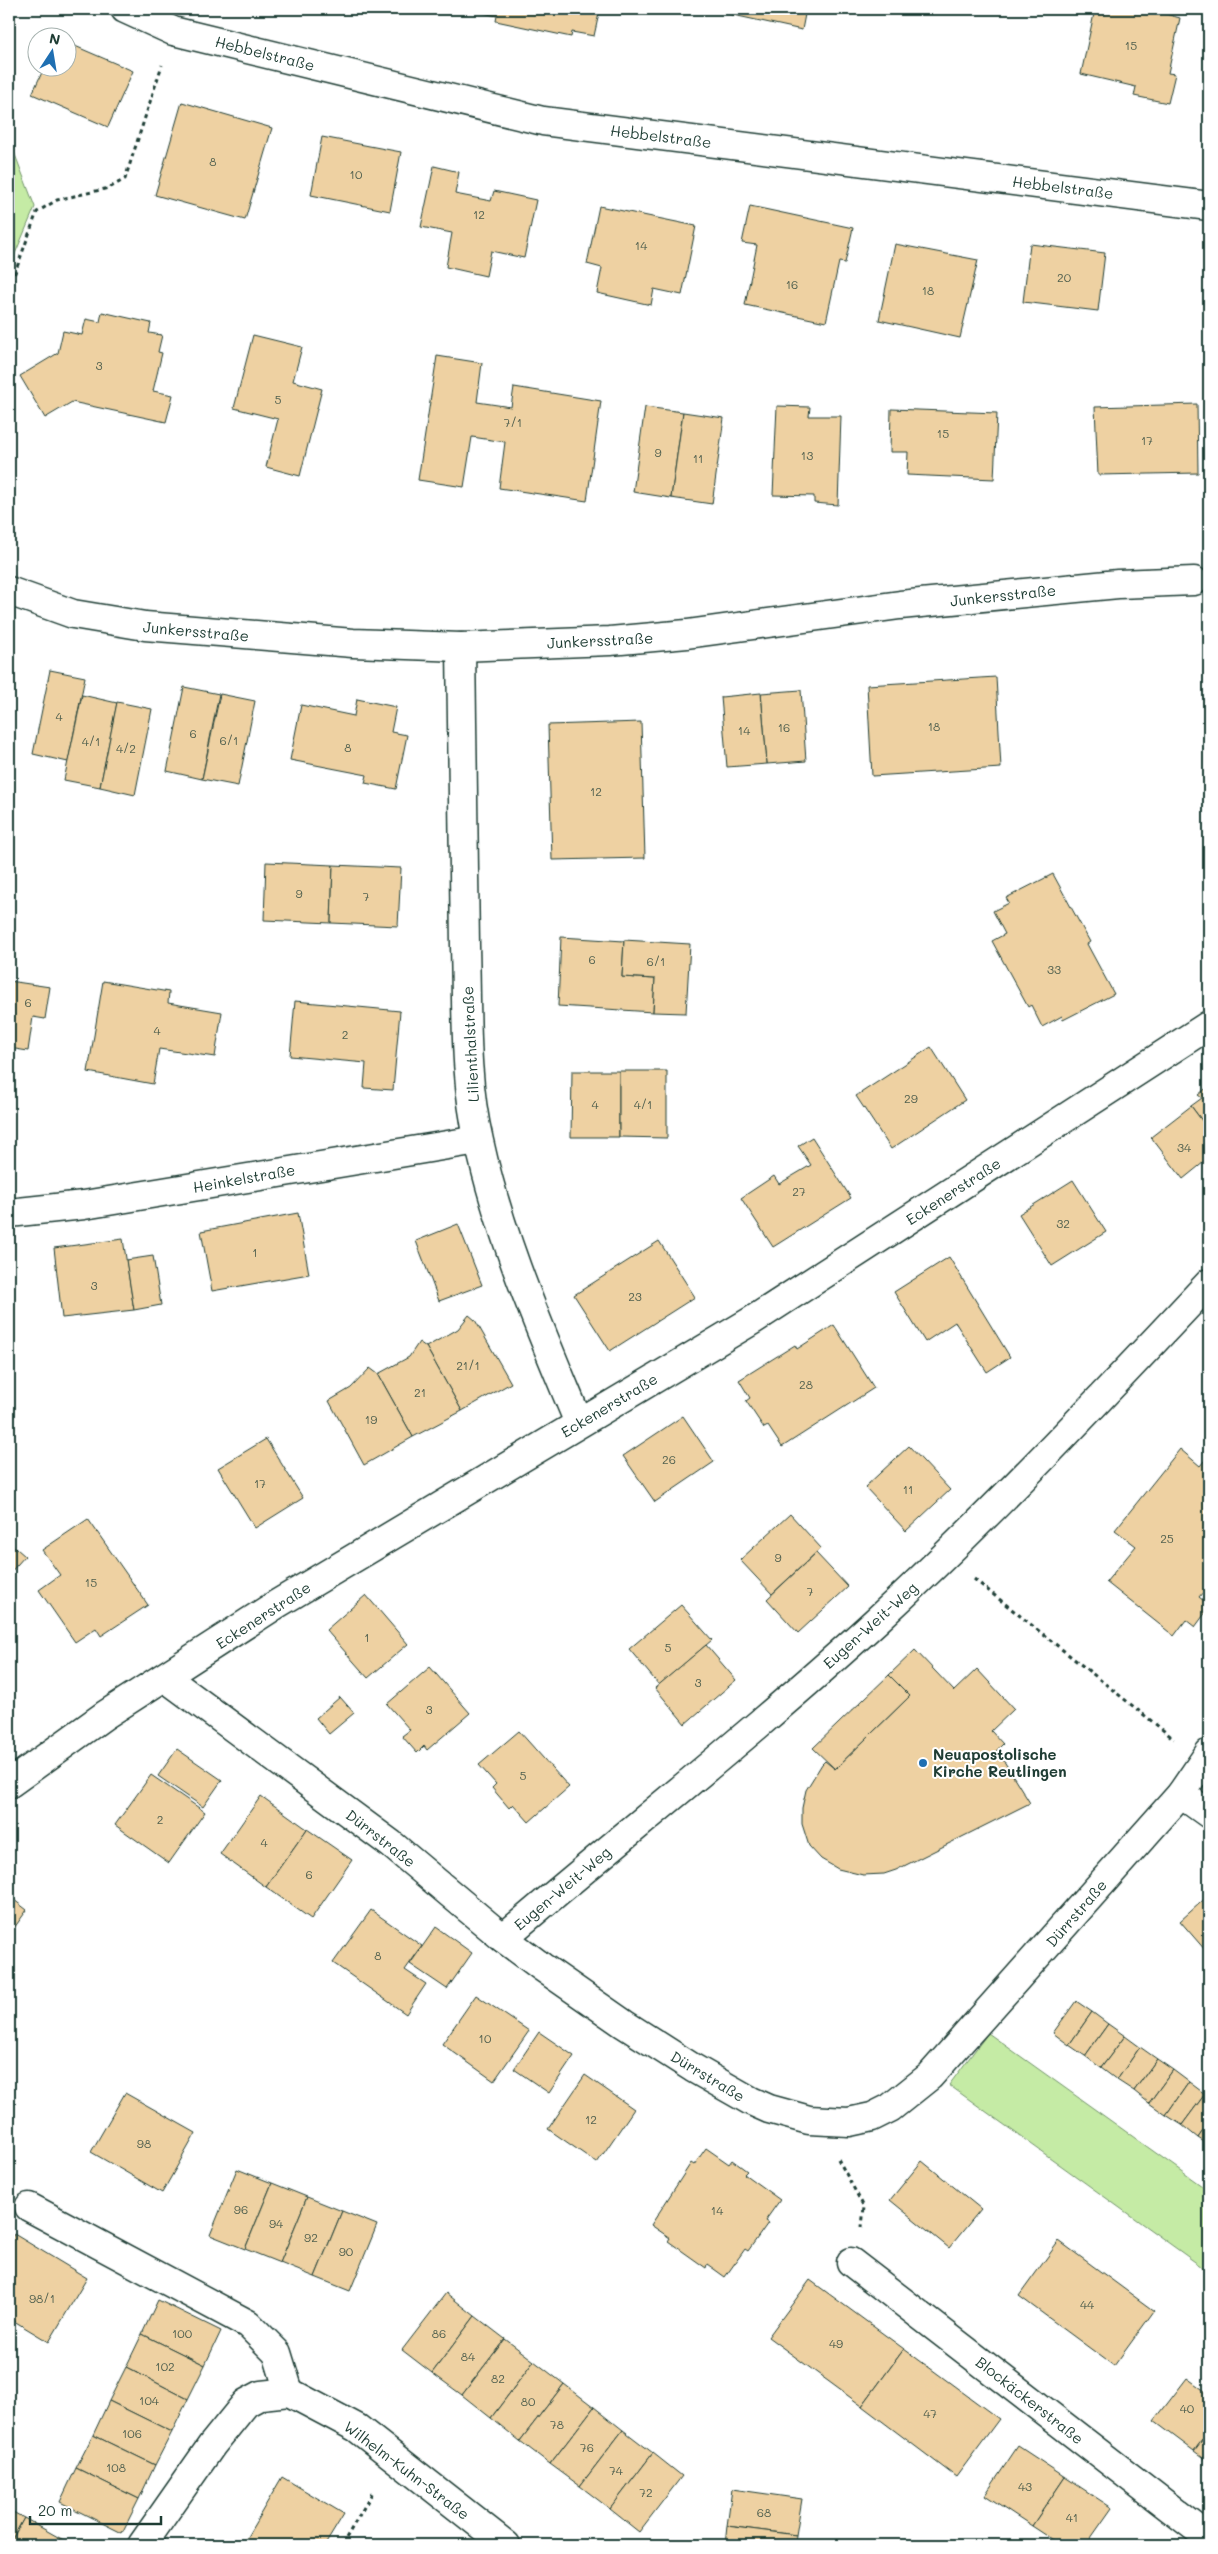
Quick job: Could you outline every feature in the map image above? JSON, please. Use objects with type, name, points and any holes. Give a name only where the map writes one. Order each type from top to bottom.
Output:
[{"type":"street","name":"Hebbelstraße","points":[[125,9],[173,31],[543,121],[1209,206]]},
{"type":"street","name":"Junkersstraße","points":[[9,592],[73,614],[145,626],[353,643],[461,647],[668,636],[787,622],[900,605],[1118,584],[1194,581]]},
{"type":"street","name":"Lilienthalstraße","points":[[461,647],[467,1026],[469,1074],[478,1140],[500,1217],[538,1323],[579,1423]]},
{"type":"street","name":"Eckenerstraße","points":[[12,1775],[166,1678],[277,1604],[753,1320],[1209,1026]]},
{"type":"street","name":"Heinkelstraße","points":[[9,1213],[84,1205],[478,1140]]},
{"type":"street","name":"Eugen-Weit-Weg","points":[[503,1938],[788,1699],[945,1556],[1209,1283]]},
{"type":"street","name":"Dürrstraße","points":[[166,1678],[391,1844],[503,1938],[624,2024],[693,2068],[751,2101],[788,2116],[831,2123],[849,2122],[872,2117],[902,2100],[930,2076],[1181,1794],[1206,1757]]},
{"type":"street","points":[[1181,1794],[1209,1814]]},
{"type":"street","points":[[29,2207],[248,2324],[277,2353],[289,2392],[261,2395],[246,2403],[212,2445],[142,2545]]},
{"type":"street","name":"Blockäckerstraße","points":[[851,2262],[1209,2538]]},
{"type":"street","name":"Wilhelm-Kuhn-Straße","points":[[289,2392],[357,2428],[506,2545]]},
{"type":"path","points":[[9,289],[37,212],[58,200],[109,188],[125,179],[173,31]]},
{"type":"path","points":[[945,1556],[1206,1757]]},
{"type":"path","points":[[831,2123],[834,2152],[864,2206],[861,2234],[851,2262]]},
{"type":"path","points":[[342,2545],[393,2457]]},
{"type":"green space","points":[[9,139],[35,207],[9,268]]},
{"type":"green space","points":[[988,2033],[1209,2191],[1209,2272],[949,2085]]},
{"type":"building","points":[[474,9],[600,9],[594,36],[572,32],[571,37],[496,21],[497,16],[473,11]]},
{"type":"building","points":[[725,9],[806,9],[802,30],[724,13]]},
{"type":"building","points":[[1095,9],[1148,9],[1180,18],[1168,73],[1175,74],[1168,103],[1134,96],[1136,87],[1081,74]]},
{"type":"building","points":[[78,47],[133,71],[108,127],[32,94],[39,78],[78,78]]},
{"type":"building","points":[[182,102],[272,128],[245,220],[155,195]]},
{"type":"building","points":[[322,137],[401,152],[390,211],[311,195]]},
{"type":"building","points":[[434,166],[459,172],[455,194],[491,201],[494,191],[536,200],[524,258],[491,251],[486,276],[446,267],[452,233],[421,227]]},
{"type":"building","points":[[599,206],[696,226],[682,295],[654,289],[651,305],[597,293],[602,268],[587,264]]},
{"type":"building","points":[[750,206],[853,228],[845,263],[839,262],[826,322],[745,305],[757,245],[742,243]]},
{"type":"building","points":[[895,244],[978,260],[960,338],[879,320]]},
{"type":"building","points":[[1030,244],[1105,253],[1098,311],[1023,302]]},
{"type":"building","points":[[102,312],[151,323],[149,333],[162,335],[158,352],[162,353],[153,391],[173,395],[166,422],[72,402],[45,418],[20,376],[58,353],[63,331],[82,335],[86,319],[100,322]]},
{"type":"building","points":[[253,335],[302,347],[293,381],[322,389],[300,476],[266,467],[278,419],[234,408]]},
{"type":"building","points":[[437,356],[482,363],[477,402],[511,407],[514,387],[601,401],[587,501],[499,488],[505,442],[472,437],[464,487],[418,480]]},
{"type":"building","points":[[1197,404],[1198,473],[1098,475],[1095,407]]},
{"type":"building","points":[[777,406],[810,407],[809,416],[841,416],[838,505],[814,503],[814,496],[773,495]]},
{"type":"building","points":[[645,407],[683,412],[671,498],[633,492]]},
{"type":"building","points":[[891,409],[997,413],[994,479],[907,475],[908,452],[890,452]]},
{"type":"building","points":[[683,412],[724,418],[712,504],[671,498]]},
{"type":"building","points":[[50,670],[85,677],[68,762],[33,754]]},
{"type":"building","points":[[996,677],[1001,768],[872,776],[867,685]]},
{"type":"building","points":[[184,687],[219,694],[202,779],[167,771]]},
{"type":"building","points":[[801,690],[806,761],[767,764],[761,693]]},
{"type":"building","points":[[761,693],[767,764],[727,767],[721,697]]},
{"type":"building","points":[[220,694],[255,701],[238,786],[202,779]]},
{"type":"building","points":[[82,695],[117,703],[100,787],[64,780]]},
{"type":"building","points":[[357,699],[396,707],[391,732],[407,735],[396,789],[365,783],[367,775],[290,760],[301,705],[354,716]]},
{"type":"building","points":[[117,702],[152,709],[135,795],[100,787]]},
{"type":"building","points":[[641,722],[645,858],[552,860],[548,725]]},
{"type":"building","points":[[266,862],[333,865],[331,923],[264,920]]},
{"type":"building","points":[[333,865],[401,868],[398,926],[331,923]]},
{"type":"building","points":[[1053,874],[1090,942],[1087,944],[1114,994],[1063,1020],[1062,1016],[1042,1027],[1031,1005],[1028,1007],[992,941],[1005,934],[993,911],[1009,903],[1006,898]]},
{"type":"building","points":[[561,937],[624,941],[622,977],[655,979],[653,1012],[558,1006]]},
{"type":"building","points":[[624,940],[690,944],[686,1013],[653,1012],[655,979],[622,977]]},
{"type":"building","points":[[9,981],[50,987],[45,1019],[33,1017],[28,1051],[9,1048]]},
{"type":"building","points":[[103,981],[169,992],[168,1003],[222,1012],[215,1057],[159,1049],[153,1084],[88,1072]]},
{"type":"building","points":[[295,1001],[400,1011],[393,1090],[364,1088],[366,1063],[290,1056]]},
{"type":"building","points":[[931,1047],[965,1100],[891,1149],[856,1096]]},
{"type":"building","points":[[572,1071],[619,1071],[619,1137],[571,1137]]},
{"type":"building","points":[[619,1071],[667,1071],[667,1138],[619,1137]]},
{"type":"building","points":[[1209,1086],[1209,1130],[1191,1106],[1202,1098],[1198,1095]]},
{"type":"building","points":[[1191,1106],[1209,1130],[1209,1158],[1183,1179],[1151,1137]]},
{"type":"building","points":[[812,1137],[851,1198],[773,1247],[741,1198],[774,1176],[779,1184],[811,1165],[798,1146]]},
{"type":"building","points":[[1073,1180],[1106,1232],[1052,1266],[1019,1214]]},
{"type":"building","points":[[298,1213],[309,1274],[212,1291],[201,1231]]},
{"type":"building","points":[[458,1224],[482,1285],[439,1301],[416,1241]]},
{"type":"building","points":[[123,1239],[134,1310],[62,1318],[54,1248]]},
{"type":"building","points":[[659,1241],[695,1297],[610,1351],[574,1295]]},
{"type":"building","points":[[153,1256],[161,1305],[134,1310],[126,1260]]},
{"type":"building","points":[[949,1257],[1010,1357],[987,1372],[955,1322],[925,1342],[894,1292]]},
{"type":"building","points":[[469,1315],[475,1320],[511,1383],[462,1411],[426,1347],[458,1329]]},
{"type":"building","points":[[834,1325],[874,1388],[782,1447],[768,1426],[764,1428],[746,1401],[750,1398],[739,1380],[795,1345],[797,1349]]},
{"type":"building","points":[[419,1342],[426,1347],[462,1411],[413,1437],[378,1374],[409,1357]]},
{"type":"building","points":[[370,1368],[378,1374],[413,1437],[364,1465],[329,1401],[351,1388]]},
{"type":"building","points":[[683,1416],[714,1462],[655,1502],[623,1456]]},
{"type":"building","points":[[266,1439],[303,1498],[255,1528],[218,1468]]},
{"type":"building","points":[[909,1446],[950,1490],[906,1531],[865,1487]]},
{"type":"building","points":[[1180,1449],[1200,1466],[1209,1455],[1209,1585],[1199,1597],[1209,1605],[1209,1608],[1195,1627],[1186,1620],[1174,1636],[1106,1582],[1136,1546],[1115,1530]]},
{"type":"building","points":[[790,1514],[821,1548],[772,1594],[740,1560]]},
{"type":"building","points":[[88,1519],[148,1605],[101,1636],[96,1628],[75,1642],[39,1590],[60,1575],[42,1550]]},
{"type":"building","points":[[9,1542],[25,1556],[9,1574]]},
{"type":"building","points":[[816,1553],[848,1587],[798,1633],[767,1599]]},
{"type":"building","points":[[366,1595],[408,1644],[368,1678],[326,1630]]},
{"type":"building","points":[[681,1605],[712,1640],[659,1685],[629,1649]]},
{"type":"building","points":[[706,1645],[736,1680],[685,1724],[655,1688]]},
{"type":"building","name":"Neuapostolische Kirche Reutlingen","points":[[915,1650],[954,1691],[977,1669],[1014,1709],[991,1731],[1003,1744],[997,1750],[1030,1803],[896,1870],[884,1874],[863,1875],[838,1869],[821,1859],[809,1846],[802,1824],[802,1808],[806,1790],[825,1761],[835,1769],[910,1696],[889,1675]]},
{"type":"building","points":[[430,1667],[470,1713],[427,1750],[424,1746],[417,1753],[402,1736],[410,1730],[387,1704]]},
{"type":"building","points":[[889,1675],[910,1696],[835,1769],[813,1748]]},
{"type":"building","points":[[340,1697],[354,1713],[329,1734],[316,1718]]},
{"type":"building","points":[[519,1731],[569,1787],[529,1822],[513,1804],[509,1808],[492,1788],[496,1784],[479,1765]]},
{"type":"building","points":[[177,1749],[222,1780],[203,1807],[158,1776]]},
{"type":"building","points":[[151,1775],[205,1812],[169,1863],[115,1825]]},
{"type":"building","points":[[261,1796],[307,1829],[266,1887],[220,1854]]},
{"type":"building","points":[[307,1829],[352,1860],[311,1919],[266,1887]]},
{"type":"building","points":[[1209,1895],[1209,1948],[1206,1951],[1180,1921]]},
{"type":"building","points":[[9,1896],[27,1910],[9,1935]]},
{"type":"building","points":[[371,1910],[422,1946],[405,1970],[426,1984],[406,2014],[333,1963]]},
{"type":"building","points":[[436,1927],[472,1953],[447,1989],[410,1964]]},
{"type":"building","points":[[476,1995],[529,2031],[494,2081],[442,2044]]},
{"type":"building","points":[[1076,2001],[1092,2012],[1069,2045],[1053,2033]]},
{"type":"building","points":[[1092,2012],[1108,2024],[1085,2056],[1069,2045]]},
{"type":"building","points":[[1108,2024],[1125,2036],[1101,2068],[1085,2056]]},
{"type":"building","points":[[539,2032],[574,2056],[549,2093],[514,2069]]},
{"type":"building","points":[[1125,2036],[1140,2047],[1117,2080],[1101,2068]]},
{"type":"building","points":[[1140,2047],[1157,2059],[1134,2091],[1117,2080]]},
{"type":"building","points":[[1157,2059],[1173,2070],[1149,2103],[1134,2091]]},
{"type":"building","points":[[1173,2070],[1189,2082],[1166,2115],[1149,2103]]},
{"type":"building","points":[[585,2075],[634,2109],[597,2163],[548,2129]]},
{"type":"building","points":[[1189,2082],[1205,2094],[1182,2125],[1166,2115]]},
{"type":"building","points":[[125,2093],[196,2133],[162,2193],[91,2152]]},
{"type":"building","points":[[1205,2094],[1209,2097],[1209,2122],[1198,2138],[1182,2125]]},
{"type":"building","points":[[1209,2122],[1209,2145],[1198,2138]]},
{"type":"building","points":[[706,2148],[729,2164],[732,2160],[747,2171],[744,2174],[780,2200],[765,2221],[768,2223],[748,2251],[745,2249],[725,2277],[707,2264],[706,2268],[668,2241],[670,2238],[651,2225],[691,2163],[694,2165]]},
{"type":"building","points":[[922,2161],[981,2209],[949,2248],[890,2200]]},
{"type":"building","points":[[237,2169],[272,2183],[245,2249],[210,2235]]},
{"type":"building","points":[[272,2183],[307,2197],[280,2263],[245,2249]]},
{"type":"building","points":[[307,2197],[342,2211],[315,2277],[280,2263]]},
{"type":"building","points":[[342,2211],[377,2225],[350,2291],[315,2277]]},
{"type":"building","points":[[14,2234],[87,2278],[49,2342],[9,2318],[9,2243]]},
{"type":"building","points":[[1059,2241],[1154,2311],[1114,2366],[1019,2296]]},
{"type":"building","points":[[810,2280],[904,2349],[862,2406],[768,2337]]},
{"type":"building","points":[[446,2293],[475,2316],[432,2373],[402,2350]]},
{"type":"building","points":[[158,2300],[221,2331],[205,2365],[142,2334]]},
{"type":"building","points":[[475,2316],[505,2339],[462,2395],[432,2373]]},
{"type":"building","points":[[142,2334],[205,2365],[188,2399],[126,2367]]},
{"type":"building","points":[[505,2339],[534,2361],[491,2418],[462,2395]]},
{"type":"building","points":[[904,2349],[999,2419],[956,2477],[862,2406]]},
{"type":"building","points":[[534,2361],[564,2384],[520,2441],[491,2418]]},
{"type":"building","points":[[126,2367],[188,2399],[172,2432],[109,2401]]},
{"type":"building","points":[[1187,2378],[1209,2394],[1209,2431],[1194,2451],[1154,2421]]},
{"type":"building","points":[[564,2384],[594,2407],[550,2464],[520,2441]]},
{"type":"building","points":[[109,2401],[172,2432],[155,2465],[93,2435]]},
{"type":"building","points":[[594,2407],[623,2430],[580,2486],[550,2464]]},
{"type":"building","points":[[623,2430],[653,2453],[610,2509],[580,2486]]},
{"type":"building","points":[[1209,2431],[1209,2462],[1194,2451]]},
{"type":"building","points":[[93,2435],[155,2465],[139,2499],[76,2468]]},
{"type":"building","points":[[1018,2446],[1065,2477],[1032,2526],[985,2495]]},
{"type":"building","points":[[653,2453],[682,2476],[639,2532],[610,2509]]},
{"type":"building","points":[[76,2468],[139,2499],[122,2533],[60,2502]]},
{"type":"building","points":[[282,2477],[344,2514],[325,2545],[249,2545],[244,2542]]},
{"type":"building","points":[[1065,2477],[1112,2508],[1086,2545],[1061,2545],[1032,2526]]},
{"type":"building","points":[[732,2489],[802,2499],[796,2535],[727,2526]]},
{"type":"building","points":[[9,2510],[24,2518],[9,2545]]},
{"type":"building","points":[[24,2518],[58,2537],[53,2545],[9,2545]]},
{"type":"building","points":[[727,2526],[796,2535],[795,2545],[725,2545]]},
{"type":"building","points":[[58,2537],[73,2545],[53,2545]]},
{"type":"place","name":"Neuapostolische Kirche Reutlingen","points":[[923,1763]]}]
